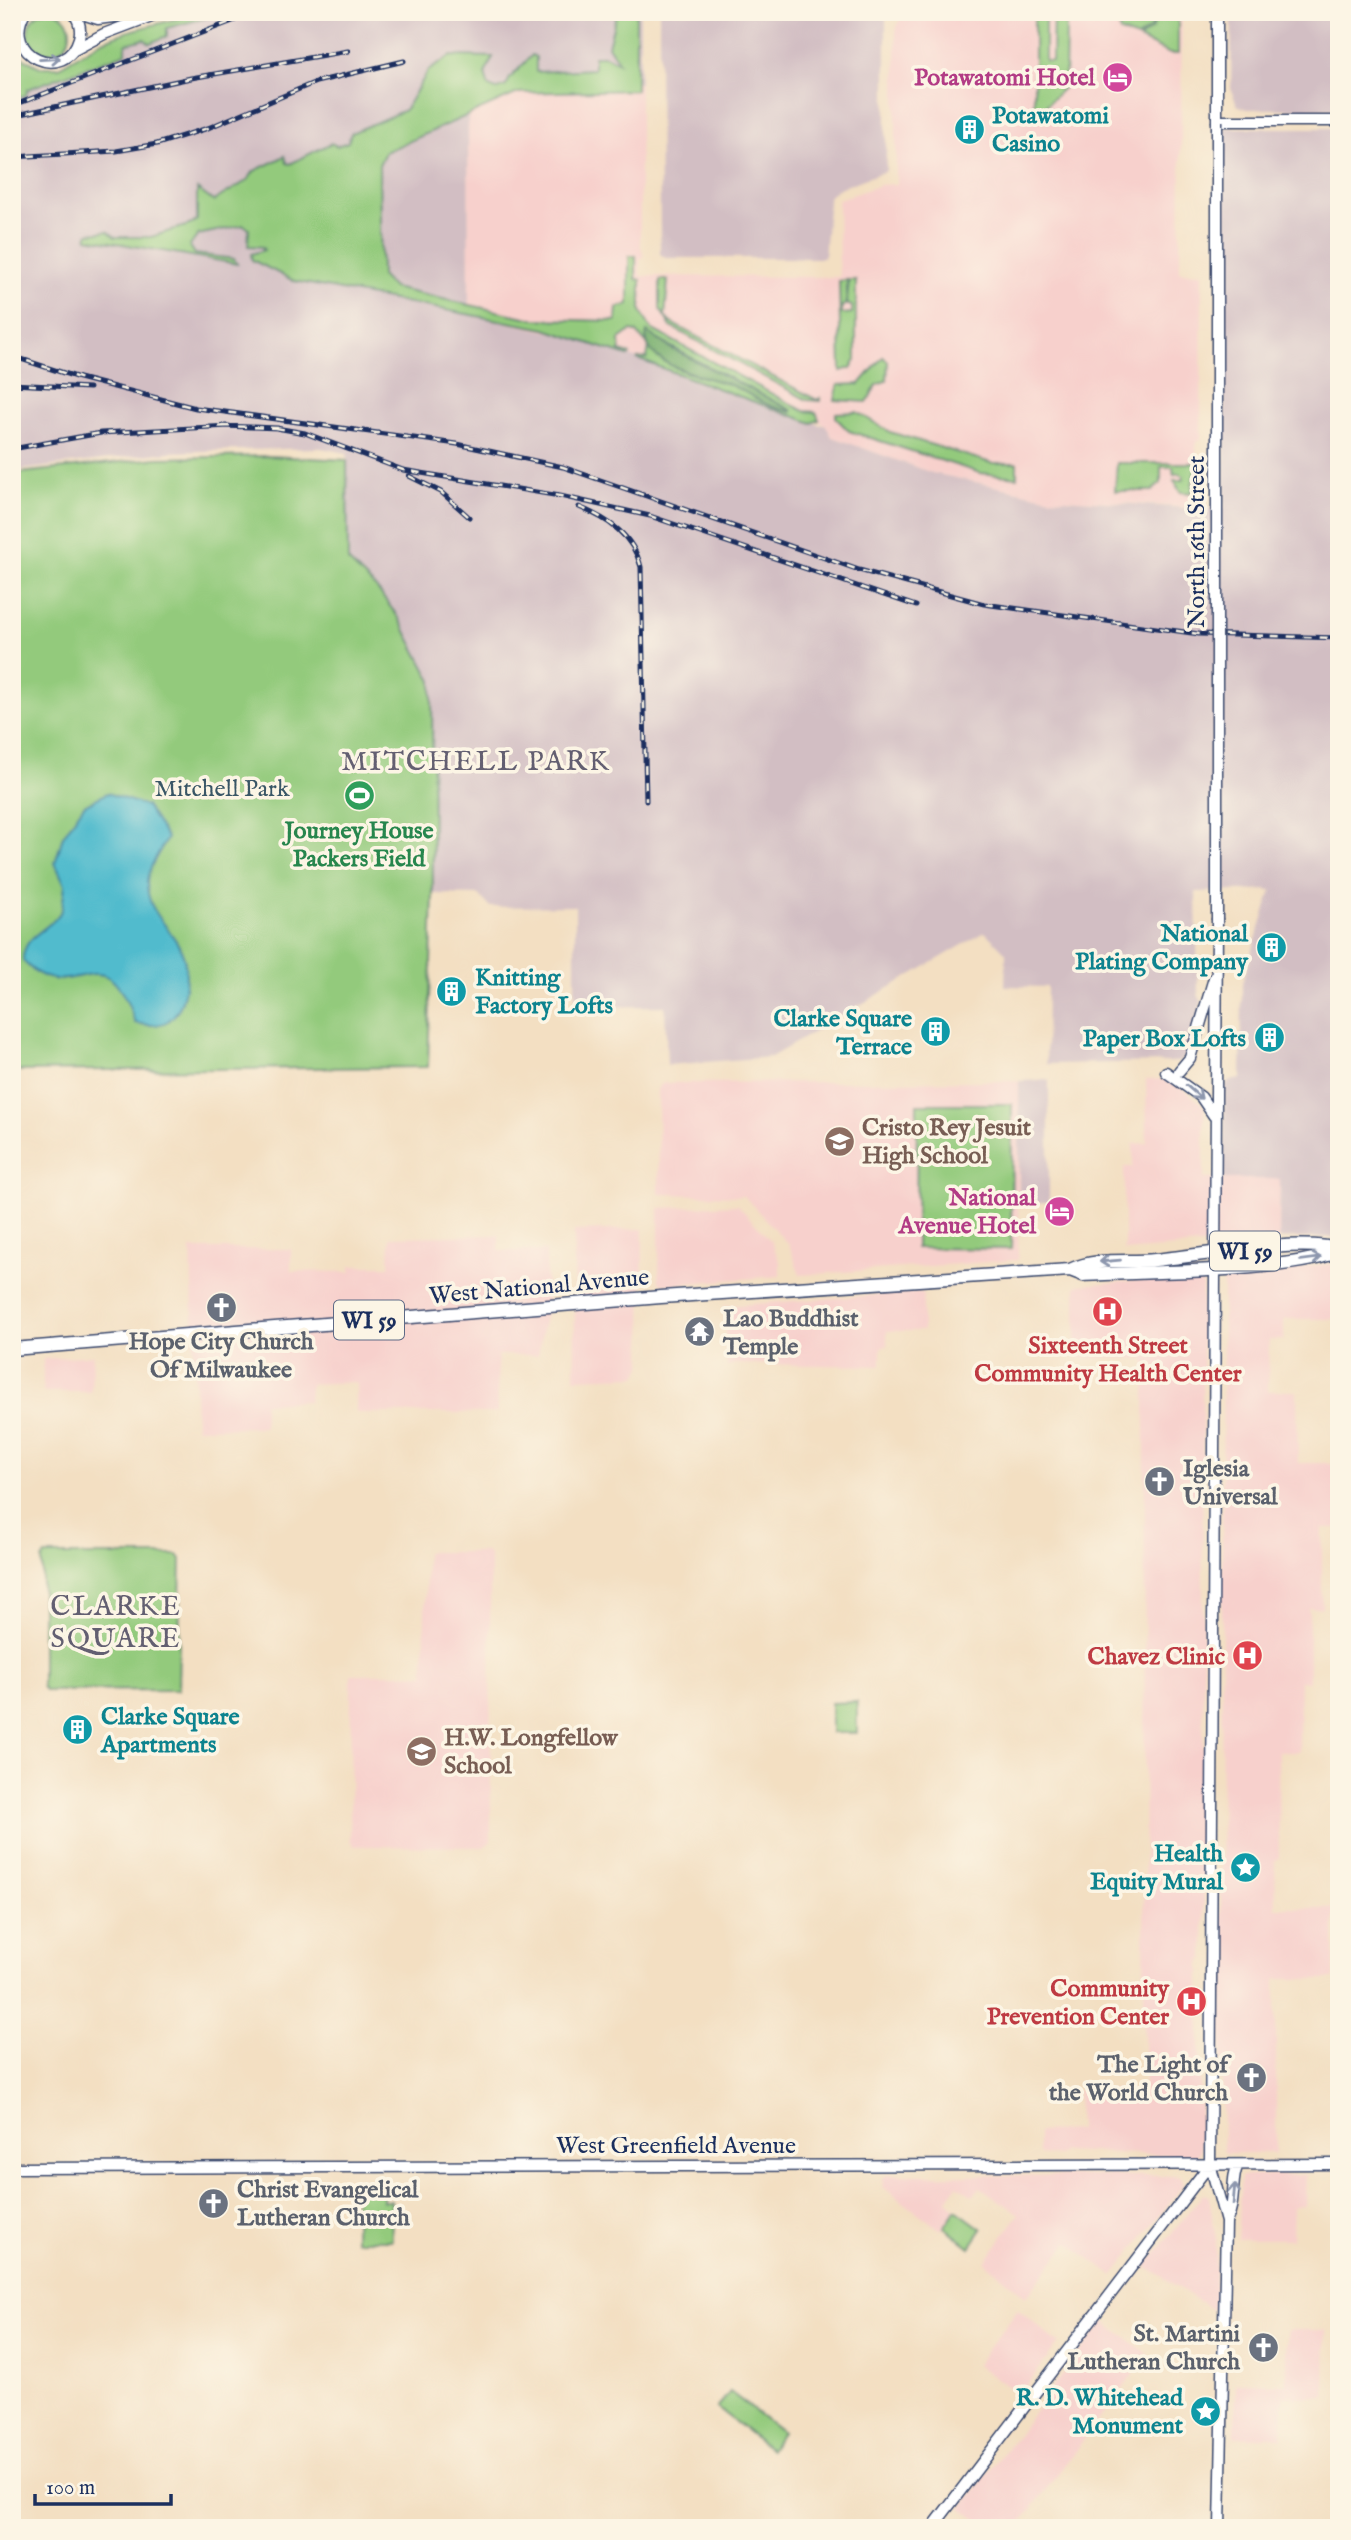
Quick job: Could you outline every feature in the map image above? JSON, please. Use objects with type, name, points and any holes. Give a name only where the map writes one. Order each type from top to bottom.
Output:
[{"type":"main road","points":[[12,19],[25,12]]},
{"type":"main road","points":[[25,12],[18,34],[28,53]]},
{"type":"main road","points":[[72,51],[80,32],[74,12]]},
{"type":"main road","points":[[74,12],[98,19],[150,12]]},
{"type":"main road","points":[[12,45],[48,62],[59,60],[104,34],[162,12]]},
{"type":"main road","name":"North 16th Street","points":[[1217,12],[1217,968],[1210,2165],[1226,2222]]},
{"type":"main road","points":[[1217,121],[1339,121]]},
{"type":"main road","points":[[1179,1071],[1190,1058],[1217,968]]},
{"type":"main road","points":[[1166,1072],[1201,1097],[1210,1106],[1216,1119]]},
{"type":"main road","name":"West National Avenue","points":[[12,1349],[651,1298],[1070,1270],[1083,1275],[1151,1266],[1216,1253],[1283,1247],[1327,1245],[1339,1250]]},
{"type":"main road","points":[[1282,1263],[1283,1247]]},
{"type":"main road","name":"West National Avenue","points":[[1151,1266],[1215,1269],[1330,1256],[1339,1250]]},
{"type":"main road","name":"West Greenfield Avenue","points":[[12,2168],[1339,2164]]},
{"type":"main road","points":[[932,2528],[1210,2165]]},
{"type":"main road","points":[[1220,2528],[1226,2222],[1232,2210],[1235,2171],[1238,2165]]},
{"type":"shaded area","points":[[203,12],[640,12],[640,83],[519,83],[468,105],[469,315],[590,341],[739,397],[820,425],[825,424],[832,437],[932,473],[1051,498],[1187,508],[1225,508],[1224,128],[1339,128],[1339,1237],[1279,1239],[1280,1179],[1224,1179],[1225,1087],[1229,1081],[1241,1079],[1242,983],[1272,890],[1196,892],[1198,995],[1202,1000],[1188,1053],[1179,1062],[1046,1064],[1047,987],[1005,986],[1006,953],[985,932],[771,1057],[667,1065],[665,1006],[575,1007],[575,906],[490,907],[479,895],[433,894],[432,681],[399,618],[376,589],[348,561],[347,453],[321,448],[168,452],[12,471],[12,52],[40,67],[59,67],[102,41]]},
{"type":"shaded area","points":[[659,12],[886,12],[886,171],[839,188],[829,196],[824,258],[666,258],[660,254]]},
{"type":"shaded area","points":[[902,12],[1182,12],[1180,272],[1202,273],[1201,440],[1196,441],[1196,458],[1201,459],[1201,508],[1051,498],[932,473],[832,437],[825,424],[639,360],[469,315],[468,105],[519,83],[640,83],[640,244],[644,256],[640,260],[640,276],[839,277],[838,200],[880,185],[896,184],[896,31]]},
{"type":"shaded area","points":[[1232,12],[1339,16],[1339,109],[1247,109],[1237,105],[1231,90]]},
{"type":"shaded area","points":[[1146,1079],[1173,1080],[1204,1106],[1204,1179],[1280,1179],[1279,1239],[1124,1251],[1124,1167],[1133,1167],[1133,1144],[1147,1143]]},
{"type":"shaded area","points":[[1049,1080],[1049,1202],[1019,1203],[1019,1081]]},
{"type":"shaded area","name":"Cristo Rey Jesuit High School","points":[[1019,1081],[1018,1260],[800,1275],[789,1245],[744,1196],[659,1194],[658,1088],[663,1083]]},
{"type":"shaded area","points":[[738,1205],[771,1241],[780,1262],[780,1276],[663,1285],[659,1282],[659,1208]]},
{"type":"shaded area","points":[[643,1229],[642,1366],[637,1376],[575,1378],[574,1231]]},
{"type":"shaded area","points":[[499,1235],[499,1251],[546,1251],[547,1307],[538,1355],[498,1355],[497,1413],[356,1413],[356,1382],[310,1384],[309,1401],[264,1403],[264,1427],[196,1428],[191,1249],[291,1249],[291,1271],[351,1272],[351,1266],[389,1266],[390,1237]]},
{"type":"shaded area","points":[[1339,1263],[1339,1319],[1284,1319],[1284,1340],[1269,1340],[1268,1391],[1297,1391],[1298,1463],[1339,1463],[1339,1528],[1322,1528],[1322,1608],[1309,1608],[1309,1681],[1300,1681],[1299,1752],[1278,1752],[1279,1859],[1275,1860],[1276,1908],[1334,1908],[1334,1979],[1276,1979],[1276,2153],[1226,2153],[1223,2150],[1221,1960],[1223,1278],[1226,1274]]},
{"type":"shaded area","points":[[1202,1276],[1204,1959],[1200,1962],[1200,2151],[1195,2156],[1063,2151],[1058,2156],[1038,2154],[1038,2132],[1079,2130],[1078,2090],[1144,2090],[1145,1358],[1076,1358],[1076,1287]]},
{"type":"shaded area","points":[[919,1292],[923,1295],[923,1331],[887,1331],[887,1346],[881,1347],[881,1366],[734,1364],[727,1367],[724,1306]]},
{"type":"shaded area","points":[[93,1355],[91,1392],[43,1392],[43,1359]]},
{"type":"shaded area","name":"H.W. Longfellow School","points":[[426,1552],[487,1552],[490,1559],[491,1841],[484,1847],[354,1846],[350,1840],[351,1674],[424,1674]]},
{"type":"shaded area","points":[[888,2175],[1177,2176],[1182,2178],[1184,2184],[1113,2276],[1068,2242],[1026,2297],[985,2262],[1019,2214],[980,2187],[973,2196],[957,2185],[947,2200],[956,2210],[941,2230],[883,2187],[882,2178]]},
{"type":"shaded area","points":[[1306,2175],[1305,2206],[1293,2207],[1292,2239],[1237,2239],[1241,2176]]},
{"type":"shaded area","points":[[1203,2194],[1209,2196],[1216,2239],[1214,2311],[1146,2266]]},
{"type":"shaded area","points":[[1018,2309],[1059,2343],[1019,2395],[976,2364]]},
{"type":"shaded area","points":[[1104,2321],[1148,2354],[1017,2528],[989,2528],[961,2508]]},
{"type":"shaded area","points":[[1287,2330],[1326,2330],[1325,2397],[1283,2397],[1282,2437],[1235,2437],[1236,2383],[1287,2384]]},
{"type":"green space","points":[[49,11],[64,17],[70,32],[64,47],[49,53],[34,47],[28,32],[34,17]]},
{"type":"green space","points":[[203,12],[227,12],[167,28],[167,36],[150,43],[144,39],[126,44],[126,53],[28,89],[26,95],[12,100],[12,52],[40,67],[59,67],[102,41]]},
{"type":"green space","points":[[617,12],[636,12],[636,90],[518,93],[385,152],[379,165],[381,276],[393,288],[534,319],[616,321],[617,308],[629,304],[629,256],[636,256],[636,279],[641,280],[641,311],[651,329],[804,411],[816,412],[819,420],[812,423],[637,359],[647,358],[649,346],[636,332],[631,331],[620,339],[620,351],[630,354],[628,356],[545,329],[294,281],[252,260],[251,254],[264,250],[263,247],[248,246],[249,229],[244,225],[198,235],[190,246],[195,254],[234,259],[237,264],[87,238],[89,233],[108,231],[115,237],[151,237],[192,224],[197,220],[197,189],[213,201],[248,180],[254,171],[285,156],[290,164],[331,143],[337,146],[348,142],[351,133],[405,110],[428,71],[451,56],[493,57],[485,74],[489,87],[496,90],[506,86],[532,55],[536,57],[536,72],[594,69],[594,56],[605,56],[619,63],[608,46]],"holes":[[[651,336],[790,412],[728,384],[685,372],[658,358]]]},
{"type":"green space","points":[[1034,12],[1045,12],[1045,61],[1052,61],[1053,12],[1060,12],[1060,21],[1066,21],[1065,86],[1034,118]]},
{"type":"green space","points":[[1114,12],[1166,12],[1155,16],[1151,28],[1137,38],[1120,32]]},
{"type":"green space","points":[[1170,12],[1178,12],[1178,54],[1170,54],[1139,39],[1152,29],[1156,18]]},
{"type":"green space","points":[[660,280],[668,280],[665,317],[671,323],[817,400],[820,398],[820,401],[807,400],[671,327],[660,309]]},
{"type":"green space","points":[[847,280],[846,305],[842,306],[842,314],[852,313],[852,306],[848,305],[847,301],[849,280],[856,280],[856,360],[851,368],[841,371],[839,281]]},
{"type":"green space","points":[[647,332],[670,348],[793,411],[768,405],[736,387],[677,368],[664,361],[653,353],[647,343]]},
{"type":"green space","points":[[883,357],[888,361],[887,380],[877,385],[867,402],[835,400],[838,385],[860,384]]},
{"type":"green space","points":[[857,412],[890,432],[991,463],[1017,463],[1017,477],[980,473],[849,431],[836,418],[836,413]]},
{"type":"green space","name":"Mitchell Park","points":[[269,456],[347,460],[348,561],[376,588],[399,618],[432,681],[433,894],[428,1067],[12,1071],[12,474],[157,458]]},
{"type":"green space","points":[[1198,459],[1192,493],[1180,492],[1174,480],[1183,480],[1183,476],[1178,473],[1174,475],[1173,467],[1161,467],[1161,483],[1152,491],[1115,491],[1117,463],[1196,463]]},
{"type":"green space","points":[[917,1104],[1012,1104],[1011,1249],[916,1248]]},
{"type":"green space","points":[[45,1555],[178,1555],[181,1559],[178,1690],[45,1691],[42,1686],[42,1560]]},
{"type":"green space","points":[[857,1702],[857,1733],[831,1733],[831,1703]]},
{"type":"green space","points":[[356,2182],[384,2183],[383,2201],[391,2201],[392,2240],[355,2240]]},
{"type":"green space","points":[[956,2210],[982,2229],[970,2247],[944,2227]]},
{"type":"green space","points":[[730,2392],[782,2432],[770,2449],[717,2408]]},
{"type":"water","points":[[107,793],[146,806],[167,838],[149,872],[148,893],[155,911],[181,950],[186,977],[179,1007],[168,1021],[160,1024],[135,1023],[123,994],[111,979],[99,974],[57,980],[41,975],[23,961],[27,944],[58,916],[62,909],[65,885],[55,863],[63,836],[84,805]]},
{"type":"railway","points":[[12,106],[256,12]]},
{"type":"railway","points":[[12,116],[191,78],[348,51]]},
{"type":"railway","points":[[12,157],[116,151],[157,144],[208,128],[316,82],[404,61]]},
{"type":"railway","points":[[12,356],[79,378],[196,408],[457,444],[563,467],[859,570],[984,604],[1199,634],[1339,638]]},
{"type":"railway","points":[[12,384],[89,388]]},
{"type":"railway","points":[[222,426],[278,428]]},
{"type":"railway","points":[[12,449],[101,433],[229,426]]},
{"type":"railway","points":[[276,428],[305,433],[403,470],[560,496],[650,516],[916,606]]},
{"type":"railway","points":[[409,476],[441,492],[469,517]]},
{"type":"railway","points":[[579,507],[600,517],[626,537],[641,567],[646,801]]},
{"type":"place","name":"Potawatomi Hotel","points":[[1118,77]]},
{"type":"place","name":"Potawatomi Casino","points":[[969,129]]},
{"type":"place","name":"Journey House Packers Field","points":[[359,796]]},
{"type":"place","name":"National Plating Company","points":[[1271,947]]},
{"type":"place","name":"Knitting Factory Lofts","points":[[452,991]]},
{"type":"place","name":"Clarke Square Terrace","points":[[935,1032]]},
{"type":"place","name":"Paper Box Lofts","points":[[1269,1038]]},
{"type":"place","name":"Cristo Rey Jesuit High School","points":[[839,1141]]},
{"type":"place","name":"National Avenue Hotel","points":[[1059,1211]]},
{"type":"place","name":"Hope City Church Of Milwaukee","points":[[221,1307]]},
{"type":"place","name":"Sixteenth Street Community Health Center","points":[[1108,1311]]},
{"type":"place","name":"Lao Buddhist Temple","points":[[700,1332]]},
{"type":"place","name":"Iglesia Universal","points":[[1160,1482]]},
{"type":"place","name":"Chavez Clinic","points":[[1248,1656]]},
{"type":"place","name":"Clarke Square Apartments","points":[[78,1730]]},
{"type":"place","name":"H.W. Longfellow School","points":[[421,1751]]},
{"type":"place","name":"Health Equity Mural","points":[[1246,1867]]},
{"type":"place","name":"Community Prevention Center","points":[[1192,2002]]},
{"type":"place","name":"The Light of the World Church","points":[[1251,2078]]},
{"type":"place","name":"Christ Evangelical Lutheran Church","points":[[214,2203]]},
{"type":"place","name":"St. Martini Lutheran Church","points":[[1263,2347]]},
{"type":"place","name":"R. D. Whitehead Monument","points":[[1206,2411]]},
{"type":"district","name":"MITCHELL PARK","points":[[476,760]]},
{"type":"district","name":"CLARKE SQUARE","points":[[116,1621]]}]
